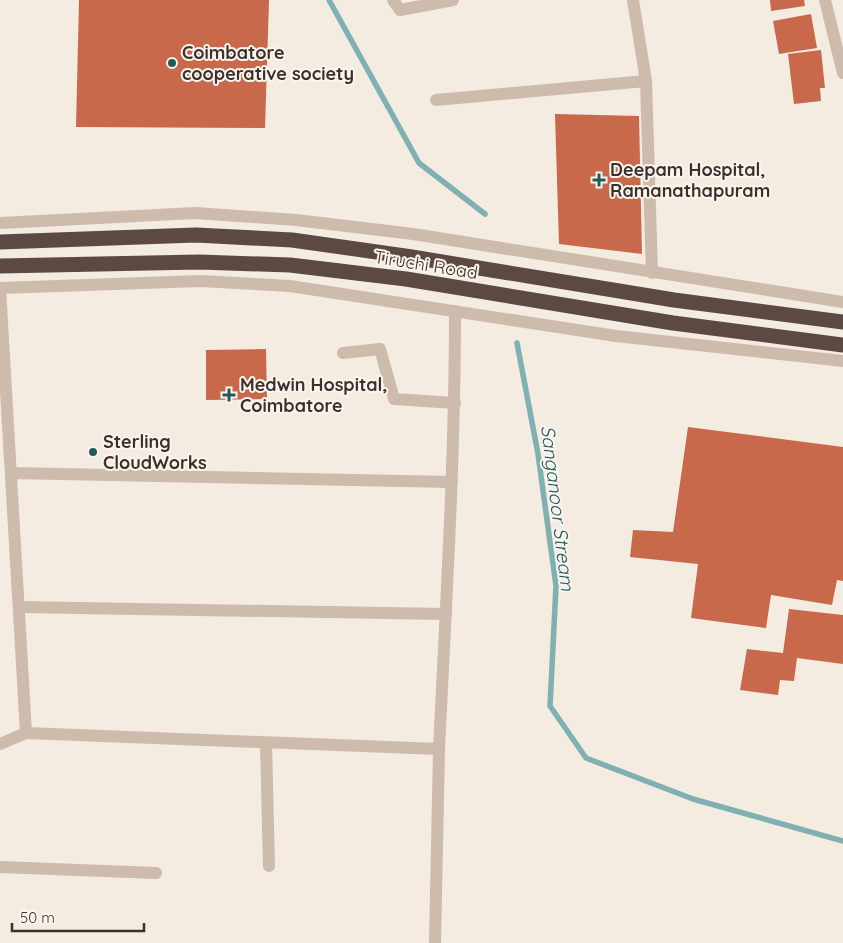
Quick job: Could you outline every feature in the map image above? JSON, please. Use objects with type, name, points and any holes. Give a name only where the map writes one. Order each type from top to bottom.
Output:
[{"type":"highway","name":"Tiruchi Road","points":[[0,242],[196,235],[292,240],[412,257],[674,300],[843,322]]},
{"type":"highway","name":"Tiruchi Road","points":[[0,266],[199,262],[290,265],[406,280],[673,323],[843,345]]},
{"type":"street","points":[[393,0],[400,10],[453,0]]},
{"type":"street","points":[[633,0],[646,81],[652,273]]},
{"type":"street","points":[[824,0],[843,74]]},
{"type":"street","points":[[436,100],[646,81]]},
{"type":"street","points":[[0,223],[195,214],[296,220],[413,234],[843,302]]},
{"type":"street","points":[[26,733],[0,288],[200,281],[290,286],[616,336],[843,361]]},
{"type":"street","points":[[435,943],[439,749],[455,403],[455,311]]},
{"type":"street","points":[[343,353],[380,350],[394,399],[455,403]]},
{"type":"street","points":[[11,473],[452,482]]},
{"type":"street","points":[[19,607],[446,614]]},
{"type":"street","points":[[0,744],[26,733],[439,749]]},
{"type":"street","points":[[266,743],[269,866]]},
{"type":"street","points":[[0,867],[156,873]]},
{"type":"building","name":"Coimbatore cooperative society","points":[[79,0],[269,0],[265,128],[76,127]]},
{"type":"building","points":[[770,0],[804,0],[805,6],[771,11]]},
{"type":"building","points":[[811,14],[817,48],[779,54],[773,21]]},
{"type":"building","points":[[821,50],[825,88],[820,88],[821,101],[794,104],[788,54]]},
{"type":"building","name":"Deepam Hospital, Ramanathapuram","points":[[555,114],[639,116],[642,254],[559,244]]},
{"type":"building","points":[[266,349],[267,399],[206,400],[206,350]]},
{"type":"building","points":[[688,427],[843,447],[843,581],[837,580],[832,605],[771,595],[766,628],[691,618],[698,564],[630,557],[633,530],[673,532]]},
{"type":"building","points":[[789,609],[843,615],[843,664],[797,658],[794,681],[780,680],[778,695],[740,690],[747,649],[783,653]]},
{"type":"waterway","name":"Sanganoor Stream","points":[[329,0],[419,163],[485,214]]},
{"type":"waterway","name":"Sanganoor Stream","points":[[517,343],[538,454],[556,586],[550,706],[586,758],[693,799],[843,841]]},
{"type":"place","name":"Coimbatore cooperative society","points":[[172,63]]},
{"type":"place","name":"Deepam Hospital, Ramanathapuram","points":[[599,180]]},
{"type":"place","name":"Medwin Hospital, Coimbatore","points":[[229,395]]},
{"type":"place","name":"Sterling CloudWorks","points":[[93,452]]}]
